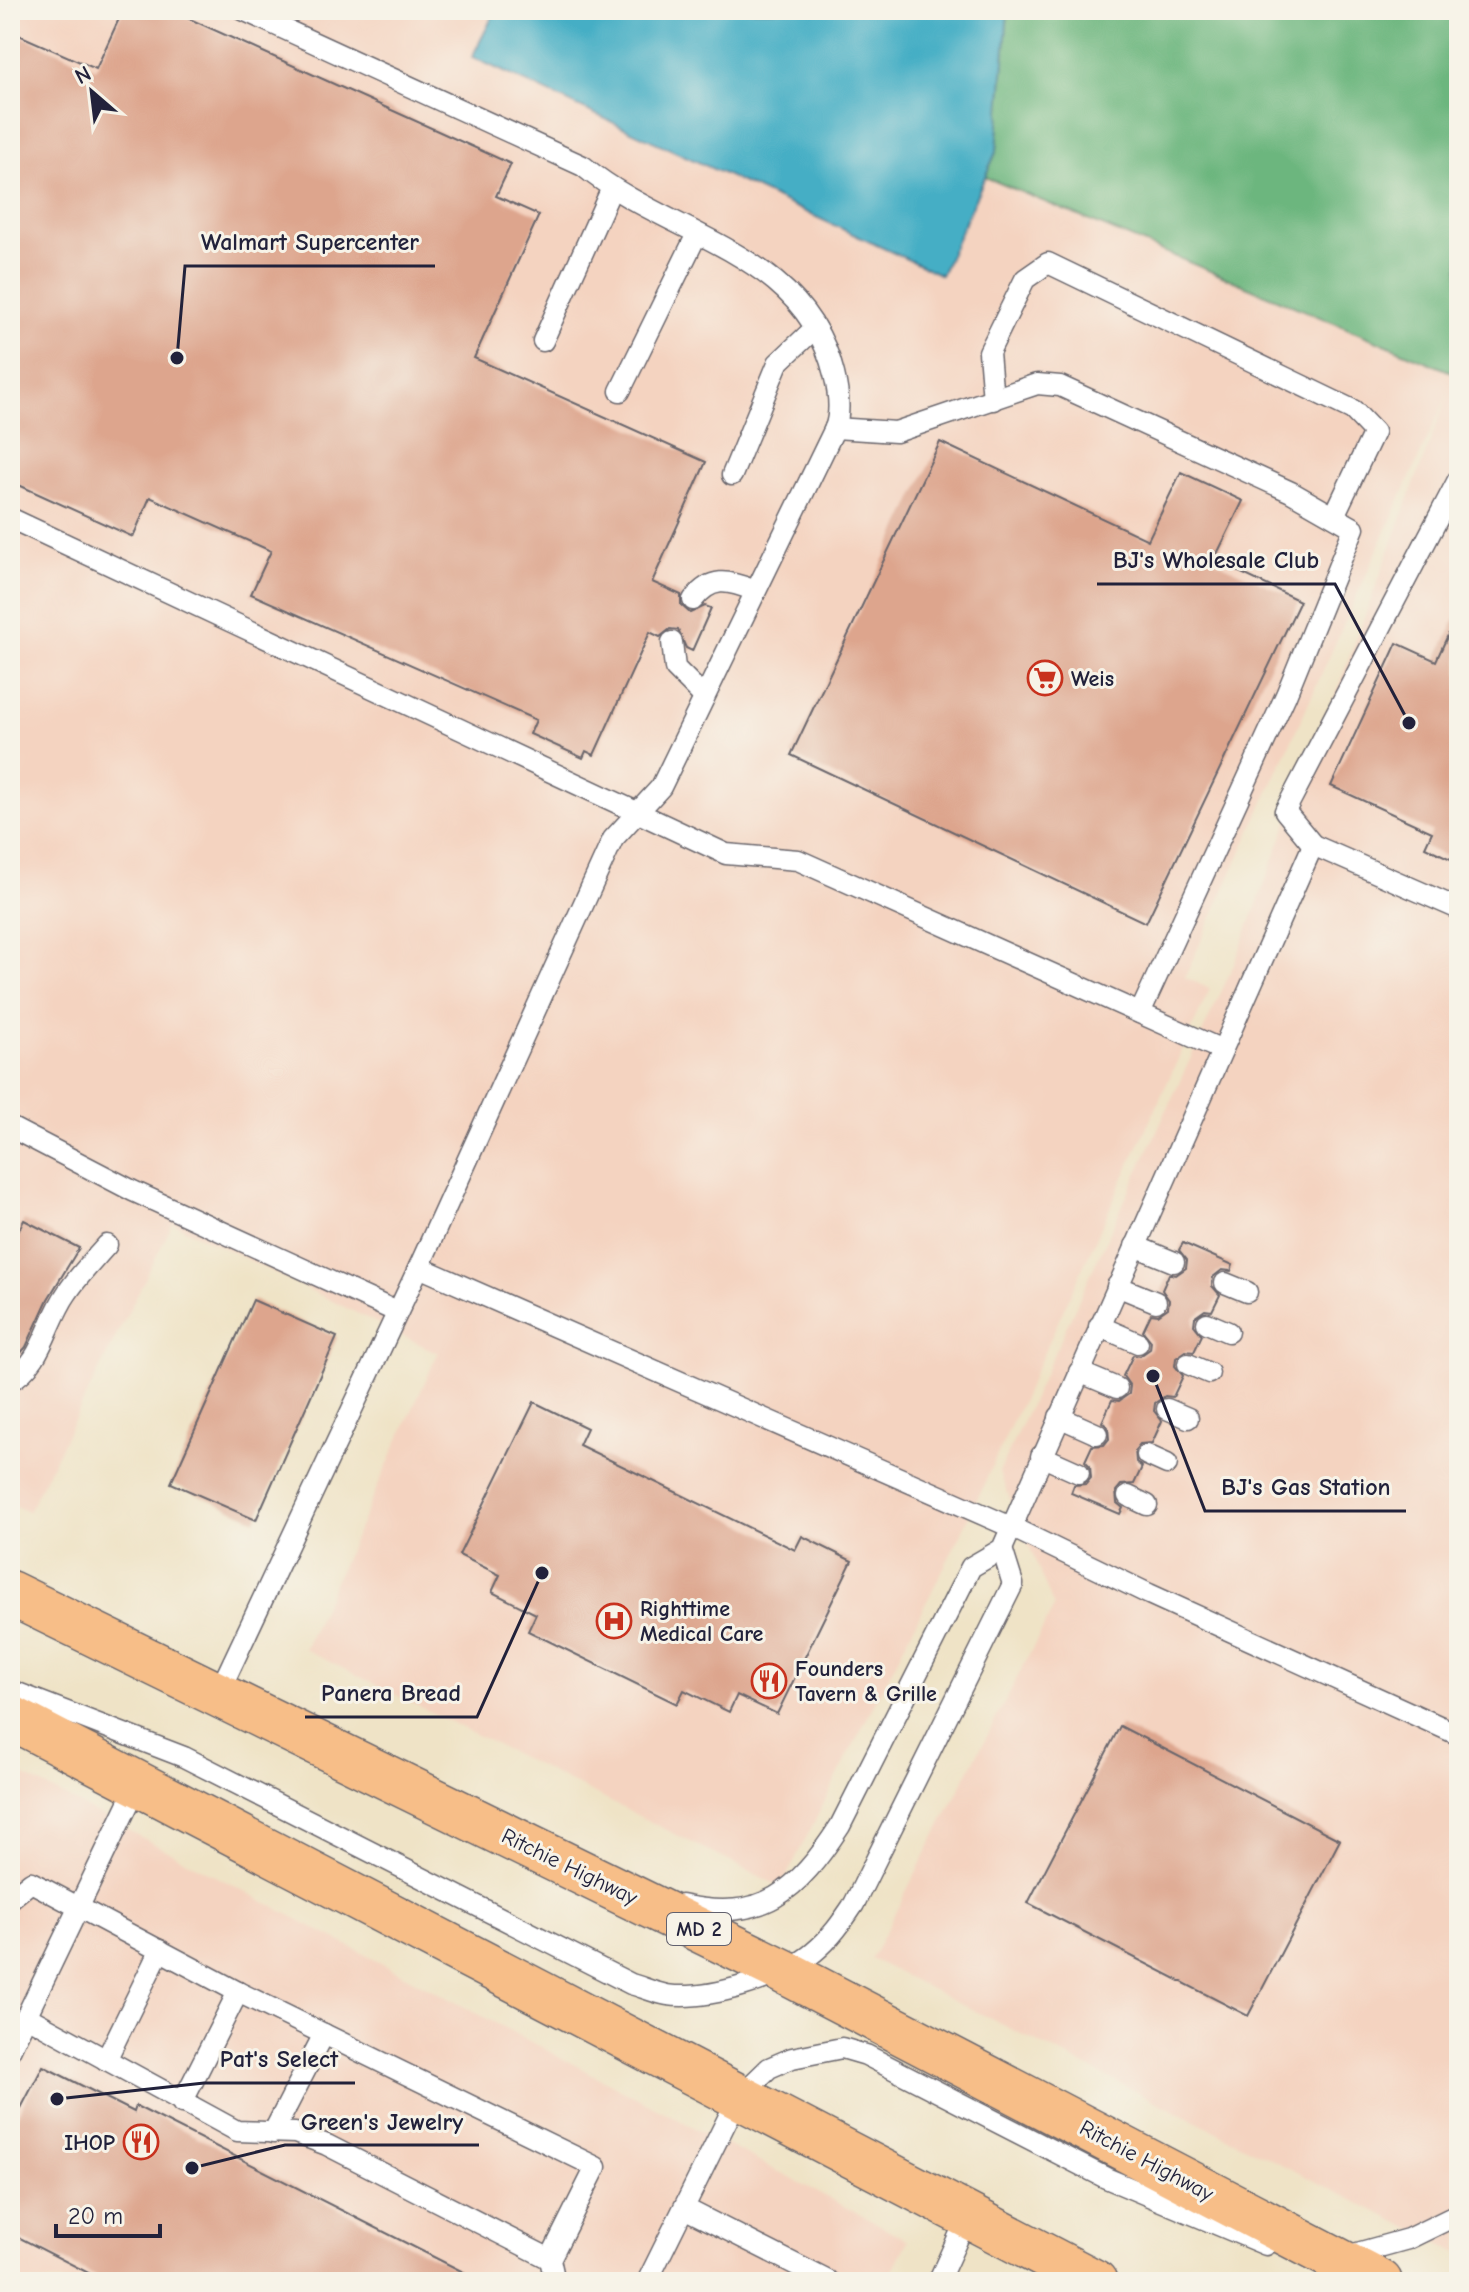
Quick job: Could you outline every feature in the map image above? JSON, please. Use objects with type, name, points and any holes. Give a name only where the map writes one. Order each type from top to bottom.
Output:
[{"type":"main road","name":"Ritchie Highway","points":[[10,1593],[785,1972],[1345,2270],[1380,2282]]},
{"type":"main road","points":[[10,1717],[1091,2281]]},
{"type":"lane","points":[[218,1694],[395,1311],[419,1267],[613,839],[661,787],[753,590],[835,428],[838,390],[830,358],[815,328],[791,295],[763,269],[611,190],[583,166],[243,10]]},
{"type":"lane","points":[[543,341],[611,190]]},
{"type":"lane","points":[[620,391],[697,234]]},
{"type":"lane","points":[[993,400],[989,352],[1025,279],[1048,263],[1353,410],[1374,432],[1334,516]]},
{"type":"lane","points":[[732,475],[778,363],[815,328]]},
{"type":"lane","points":[[835,428],[896,432],[1037,384],[1060,386],[1291,492],[1354,528],[1286,695],[1140,1013]]},
{"type":"lane","points":[[1459,478],[1285,811],[1313,845],[1459,909]]},
{"type":"lane","points":[[10,518],[726,854],[798,860],[1222,1050]]},
{"type":"lane","points":[[693,600],[703,586],[716,581],[731,581],[753,590]]},
{"type":"lane","points":[[672,642],[675,668],[704,697]]},
{"type":"lane","points":[[594,1877],[711,1910],[765,1905],[790,1888],[818,1860],[840,1826],[971,1567],[1002,1549],[1313,845]]},
{"type":"lane","points":[[10,1127],[133,1191],[395,1311]]},
{"type":"lane","points":[[10,1381],[24,1373],[34,1360],[66,1295],[107,1245]]},
{"type":"lane","points":[[1135,1246],[1174,1262]]},
{"type":"lane","points":[[419,1267],[1011,1527],[1149,1594],[1459,1735]]},
{"type":"lane","points":[[1225,1283],[1247,1292]]},
{"type":"lane","points":[[1117,1286],[1156,1302]]},
{"type":"lane","points":[[1207,1323],[1228,1332]]},
{"type":"lane","points":[[1099,1326],[1138,1343]]},
{"type":"lane","points":[[1188,1364],[1209,1373]]},
{"type":"lane","points":[[1079,1372],[1117,1388]]},
{"type":"lane","points":[[1167,1409],[1188,1418]]},
{"type":"lane","points":[[1059,1417],[1097,1434]]},
{"type":"lane","points":[[1147,1455],[1167,1464]]},
{"type":"lane","points":[[1041,1456],[1079,1473]]},
{"type":"lane","points":[[10,1690],[184,1757],[631,1984],[668,1995],[715,1992],[785,1972],[813,1954],[835,1932],[854,1904],[1013,1584],[1002,1549]]},
{"type":"lane","points":[[10,2050],[138,1784]]},
{"type":"lane","points":[[10,1899],[31,1882],[238,1992],[596,2167],[550,2259],[555,2282]]},
{"type":"lane","points":[[106,2060],[160,1950]]},
{"type":"lane","points":[[182,2103],[238,1992]]},
{"type":"lane","points":[[26,2016],[237,2131],[295,2133],[327,2145],[550,2259]]},
{"type":"lane","points":[[273,2133],[324,2034]]},
{"type":"lane","points":[[647,2282],[738,2098],[769,2068],[792,2058],[842,2048],[866,2055],[1106,2178],[1345,2270],[1459,2214]]},
{"type":"lane","points":[[684,2208],[830,2282]]},
{"type":"lane","points":[[938,2282],[967,2218]]},
{"type":"shaded area","points":[[10,10],[496,10],[472,56],[941,275],[985,177],[1455,374],[1459,367],[1459,2253],[871,1959],[1054,1607],[999,1472],[1236,960],[1449,391],[1185,977],[1210,989],[962,1532],[781,1887],[304,1649],[438,1353],[173,1223],[28,1512],[10,1503]]},
{"type":"shaded area","points":[[10,1768],[908,2240],[887,2282],[10,2282]]},
{"type":"green space","points":[[1008,10],[1459,10],[1459,367],[1456,374],[985,177],[997,150]]},
{"type":"water","points":[[496,10],[1008,10],[997,150],[941,275],[472,57]]},
{"type":"building","points":[[123,10],[170,10],[511,164],[496,196],[539,215],[474,358],[706,462],[652,582],[681,595],[681,605],[690,613],[705,606],[711,608],[692,651],[686,648],[678,630],[670,629],[660,637],[650,632],[594,755],[586,751],[583,758],[530,734],[536,720],[251,594],[271,551],[150,497],[133,537],[10,481],[10,31],[96,69]]},
{"type":"building","name":"Weis","points":[[940,442],[1148,540],[1181,472],[1243,501],[1214,560],[1300,601],[1146,923],[791,755]]},
{"type":"building","points":[[1459,611],[1459,863],[1425,847],[1432,832],[1331,786],[1397,643],[1436,661]]},
{"type":"building","points":[[24,1220],[79,1248],[48,1299],[26,1347],[10,1365],[10,1247]]},
{"type":"building","points":[[1183,1243],[1233,1265],[1231,1271],[1222,1270],[1213,1277],[1212,1286],[1220,1295],[1212,1311],[1205,1310],[1195,1317],[1194,1325],[1202,1335],[1194,1352],[1186,1351],[1176,1358],[1175,1366],[1183,1376],[1173,1397],[1165,1396],[1155,1403],[1154,1411],[1162,1421],[1152,1443],[1140,1444],[1135,1450],[1136,1462],[1142,1467],[1134,1484],[1121,1485],[1116,1491],[1117,1503],[1123,1508],[1120,1514],[1071,1493],[1074,1485],[1086,1484],[1091,1478],[1090,1466],[1085,1461],[1092,1446],[1104,1445],[1109,1439],[1108,1427],[1102,1422],[1112,1400],[1119,1401],[1129,1394],[1130,1386],[1123,1376],[1133,1355],[1140,1356],[1150,1349],[1151,1341],[1143,1331],[1151,1314],[1158,1315],[1168,1308],[1169,1300],[1162,1290],[1169,1274],[1176,1275],[1186,1268],[1187,1260],[1179,1250]]},
{"type":"building","points":[[253,1300],[337,1337],[256,1520],[171,1483]]},
{"type":"building","points":[[534,1402],[587,1428],[579,1445],[795,1550],[802,1536],[852,1561],[777,1714],[737,1695],[729,1712],[684,1690],[677,1704],[528,1631],[536,1614],[492,1592],[500,1575],[459,1555]]},
{"type":"building","points":[[1120,1726],[1340,1840],[1248,2016],[1028,1903]]},
{"type":"building","points":[[43,2066],[134,2112],[136,2106],[483,2282],[106,2282],[10,2233],[10,2129]]},
{"type":"place","name":"Walmart Supercenter","points":[[177,358]]},
{"type":"place","name":"Weis","points":[[1045,678]]},
{"type":"place","name":"BJ's Wholesale Club","points":[[1409,723]]},
{"type":"place","name":"BJ's Gas Station","points":[[1153,1376]]},
{"type":"place","name":"Panera Bread","points":[[542,1573]]},
{"type":"place","name":"Righttime Medical Care","points":[[614,1621]]},
{"type":"place","name":"Founders Tavern & Grille","points":[[769,1681]]},
{"type":"place","name":"Pat's Select","points":[[57,2099]]},
{"type":"place","name":"IHOP","points":[[141,2142]]},
{"type":"place","name":"Green's Jewelry","points":[[192,2168]]}]
